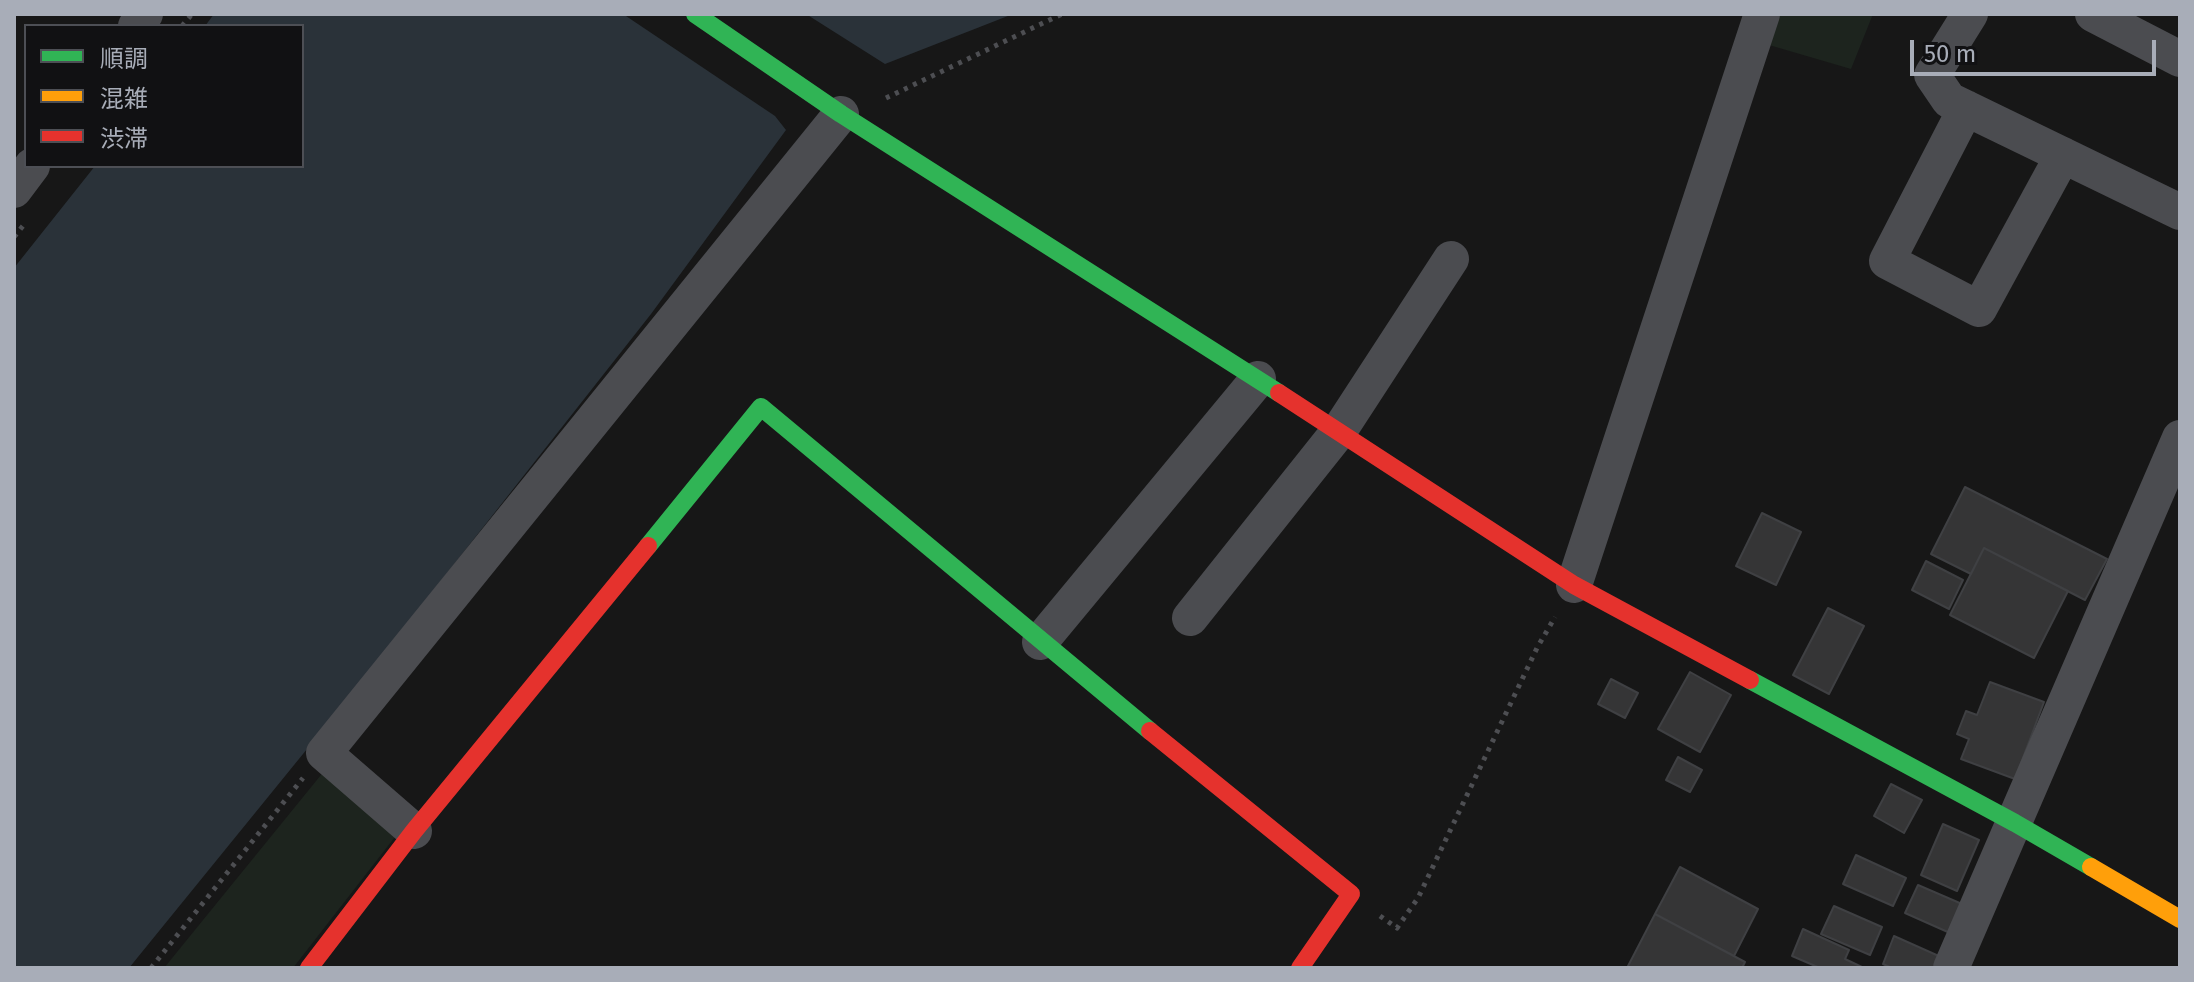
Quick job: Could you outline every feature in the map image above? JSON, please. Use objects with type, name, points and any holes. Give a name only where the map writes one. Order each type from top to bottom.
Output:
[{"type":"street","points":[[695,14],[858,108],[1258,379],[1574,585],[2015,823],[2180,919]]},
{"type":"street","points":[[1574,585],[1762,14]]},
{"type":"street","points":[[1970,14],[1932,75],[1949,100],[2180,212]]},
{"type":"street","points":[[2093,14],[2180,59]]},
{"type":"street","points":[[414,831],[324,753],[858,108]]},
{"type":"street","points":[[1966,108],[1887,261],[1979,309],[2063,155]]},
{"type":"street","points":[[14,190],[30,168]]},
{"type":"street","points":[[1190,618],[1339,431],[1451,259]]},
{"type":"street","points":[[1040,642],[1258,379]]},
{"type":"street","points":[[309,968],[414,831],[761,407],[1040,642],[1351,894],[1300,968]]},
{"type":"street","points":[[1951,968],[2180,438]]},
{"type":"path","points":[[858,108],[1062,14]]},
{"type":"path","points":[[1351,894],[1397,928],[1418,898],[1537,648],[1574,585]]},
{"type":"path","points":[[151,968],[324,753]]},
{"type":"shaded area","points":[[214,14],[623,14],[775,116],[786,130],[651,314],[355,690],[129,968],[14,968],[14,268],[93,168],[304,168],[304,24],[206,24]]},
{"type":"shaded area","points":[[806,14],[1013,14],[885,64]]},
{"type":"shaded area","points":[[1780,14],[1873,14],[1851,69],[1769,45]]},
{"type":"shaded area","points":[[325,770],[398,833],[293,968],[164,968]]},
{"type":"building","points":[[1965,487],[2107,559],[2085,600],[1984,548],[1971,574],[1931,554]]},
{"type":"building","points":[[1762,513],[1801,532],[1776,585],[1736,566]]},
{"type":"building","points":[[1984,548],[2068,591],[2034,658],[1950,615]]},
{"type":"building","points":[[1926,561],[1963,580],[1949,609],[1912,590]]},
{"type":"building","points":[[1828,608],[1864,626],[1829,694],[1793,675]]},
{"type":"building","points":[[1690,672],[1731,695],[1700,752],[1658,729]]},
{"type":"building","points":[[1611,679],[1638,693],[1625,718],[1598,704]]},
{"type":"building","points":[[1990,682],[2044,702],[2015,779],[1961,759],[1969,739],[1957,734],[1966,711],[1977,715]]},
{"type":"building","points":[[1678,757],[1702,770],[1690,792],[1666,780]]},
{"type":"building","points":[[1891,784],[1922,800],[1904,833],[1874,816]]},
{"type":"building","points":[[1943,824],[1979,840],[1957,891],[1921,875]]},
{"type":"building","points":[[1856,855],[1906,878],[1893,906],[1843,884]]},
{"type":"building","points":[[1680,867],[1758,909],[1734,956],[1655,914]]},
{"type":"building","points":[[1918,885],[1962,904],[1950,933],[1905,913]]},
{"type":"building","points":[[1834,906],[1882,927],[1870,955],[1821,934]]},
{"type":"building","points":[[1655,914],[1745,962],[1742,968],[1627,968]]},
{"type":"building","points":[[1803,929],[1849,950],[1845,959],[1864,968],[1820,968],[1792,956]]},
{"type":"building","points":[[1894,936],[1941,957],[1935,968],[1892,968],[1883,964]]},
{"type":"traffic: fast","points":[[695,14],[841,114],[1279,393]]},
{"type":"traffic: fast","points":[[648,546],[761,407],[1150,731]]},
{"type":"traffic: fast","points":[[1750,680],[2091,867]]},
{"type":"traffic: slow","points":[[2091,867],[2180,919]]},
{"type":"traffic: jam","points":[[1279,393],[1574,585],[1750,680]]},
{"type":"traffic: jam","points":[[309,968],[414,831],[648,546]]},
{"type":"traffic: jam","points":[[1150,731],[1351,894],[1300,968]]}]
